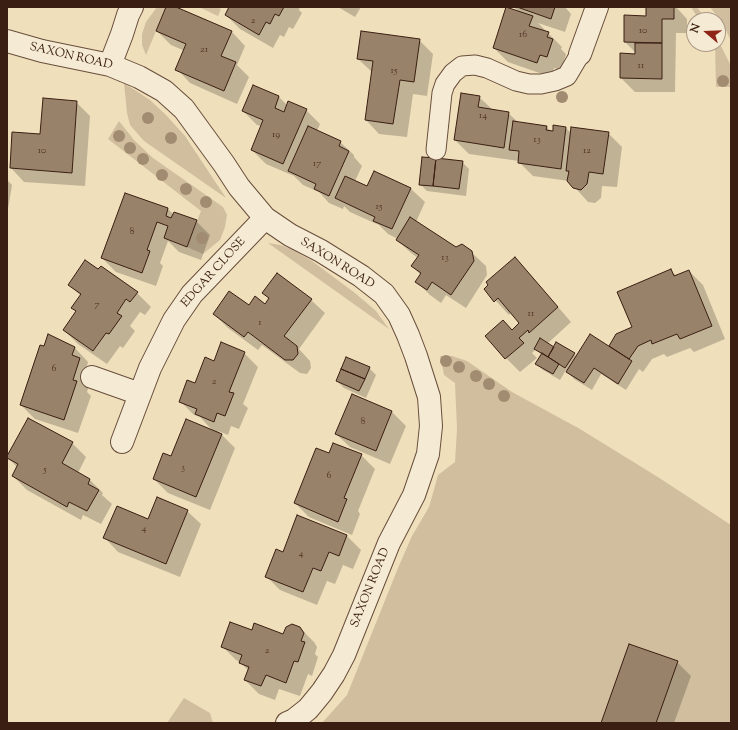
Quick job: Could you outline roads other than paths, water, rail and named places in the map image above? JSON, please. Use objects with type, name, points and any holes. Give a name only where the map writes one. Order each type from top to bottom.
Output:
[{"type":"street","points":[[110,65],[132,7]]},
{"type":"street","points":[[580,54],[597,7]]},
{"type":"street","name":"SAXON ROAD","points":[[7,41],[110,65],[139,77],[164,91],[184,109],[239,187],[265,218],[290,235],[321,251],[361,276],[384,294],[399,315],[416,356],[429,398],[431,426],[428,454],[414,495],[389,543],[344,655],[334,674],[308,709],[294,720],[287,723]]},
{"type":"street","name":"EDGAR CLOSE","points":[[122,442],[150,368],[174,320],[192,294],[265,218]]},
{"type":"street","points":[[92,377],[140,394]]},
{"type":"lane","points":[[436,150],[442,93],[445,84],[453,73],[462,66],[475,65],[487,68],[516,81],[529,84],[541,84],[555,81],[567,76],[580,54]]}]
